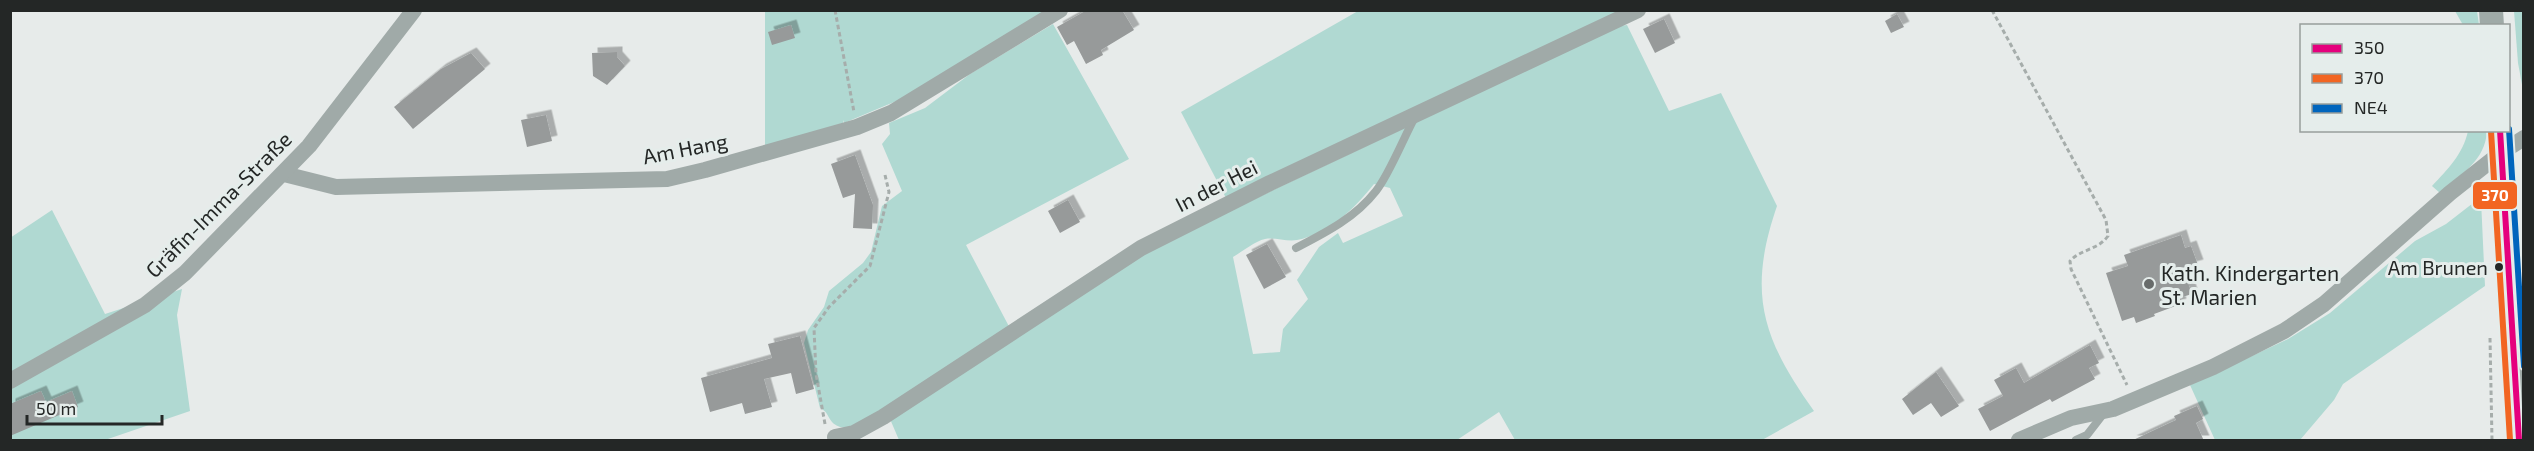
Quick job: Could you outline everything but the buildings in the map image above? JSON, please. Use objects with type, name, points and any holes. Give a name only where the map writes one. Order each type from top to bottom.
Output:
[{"type":"main road","points":[[2501,141],[2519,441]]},
{"type":"street","name":"Gräfin-Imma-Straße","points":[[10,381],[145,305],[185,273],[284,174],[368,73],[414,10]]},
{"type":"street","name":"Am Hang","points":[[284,174],[336,187],[667,179],[856,127],[910,104],[1060,10]]},
{"type":"street","name":"In der Hei","points":[[830,431],[854,433],[883,417],[1142,248],[1416,114],[1638,10]]},
{"type":"street","points":[[2019,441],[2071,418],[2104,412],[2135,400],[2244,353],[2284,331],[2324,304],[2501,141],[2523,138]]},
{"type":"lane","points":[[1296,248],[1332,230],[1362,207],[1377,190],[1416,114]]},
{"type":"lane","points":[[2076,441],[2086,435],[2104,412]]},
{"type":"path","points":[[834,10],[856,127]]},
{"type":"path","points":[[1992,10],[2106,220],[2108,236],[2102,245],[2075,256],[2070,261],[2071,269],[2135,400]]},
{"type":"path","points":[[830,431],[816,374],[814,328],[829,307],[870,266],[890,192],[885,175]]},
{"type":"green space","points":[[765,11],[1048,11],[906,97],[844,123],[843,120],[843,123],[765,147]]},
{"type":"green space","points":[[1358,11],[1622,11],[1227,200],[1181,112]]},
{"type":"green space","points":[[2455,11],[2477,11],[2479,24],[2462,24]]},
{"type":"green space","points":[[2514,11],[2523,11],[2523,90],[2518,63]]},
{"type":"green space","points":[[1053,24],[1129,159],[966,245],[1013,334],[1149,249],[1619,26],[1627,25],[1669,111],[1721,93],[1777,206],[1763,264],[1762,290],[1765,314],[1782,360],[1814,411],[1762,440],[1515,440],[1499,412],[1457,440],[899,440],[887,412],[860,425],[845,428],[838,426],[820,408],[804,343],[808,330],[824,307],[829,291],[863,263],[871,252],[882,206],[902,191],[882,144],[890,134],[889,123],[925,108],[970,74]],"holes":[[[1374,184],[1390,188],[1403,216],[1343,243],[1338,233],[1319,247],[1297,280],[1308,299],[1283,329],[1280,352],[1253,354],[1233,257],[1261,240],[1297,240],[1309,237],[1330,226],[1350,211]]]},
{"type":"green space","points":[[2468,132],[2487,132],[2482,151],[2477,159],[2440,193],[2432,186],[2459,154]]},
{"type":"green space","points":[[2477,200],[2481,200],[2485,286],[2343,384],[2334,400],[2300,440],[2215,440],[2190,385],[2288,339],[2330,313],[2415,241],[2446,224]]},
{"type":"green space","points":[[52,210],[105,314],[182,289],[177,315],[190,411],[105,440],[11,440],[10,238]]},
{"type":"transit line","name":"370","points":[[2491,132],[2510,440]]},
{"type":"transit line","name":"350","points":[[2500,132],[2519,440]]},
{"type":"transit line","name":"NE4","points":[[2509,132],[2524,366]]},
{"type":"place","name":"Am Brunen","points":[[2499,267]]},
{"type":"place","name":"Kath. Kindergarten St. Marien","points":[[2149,284]]}]
